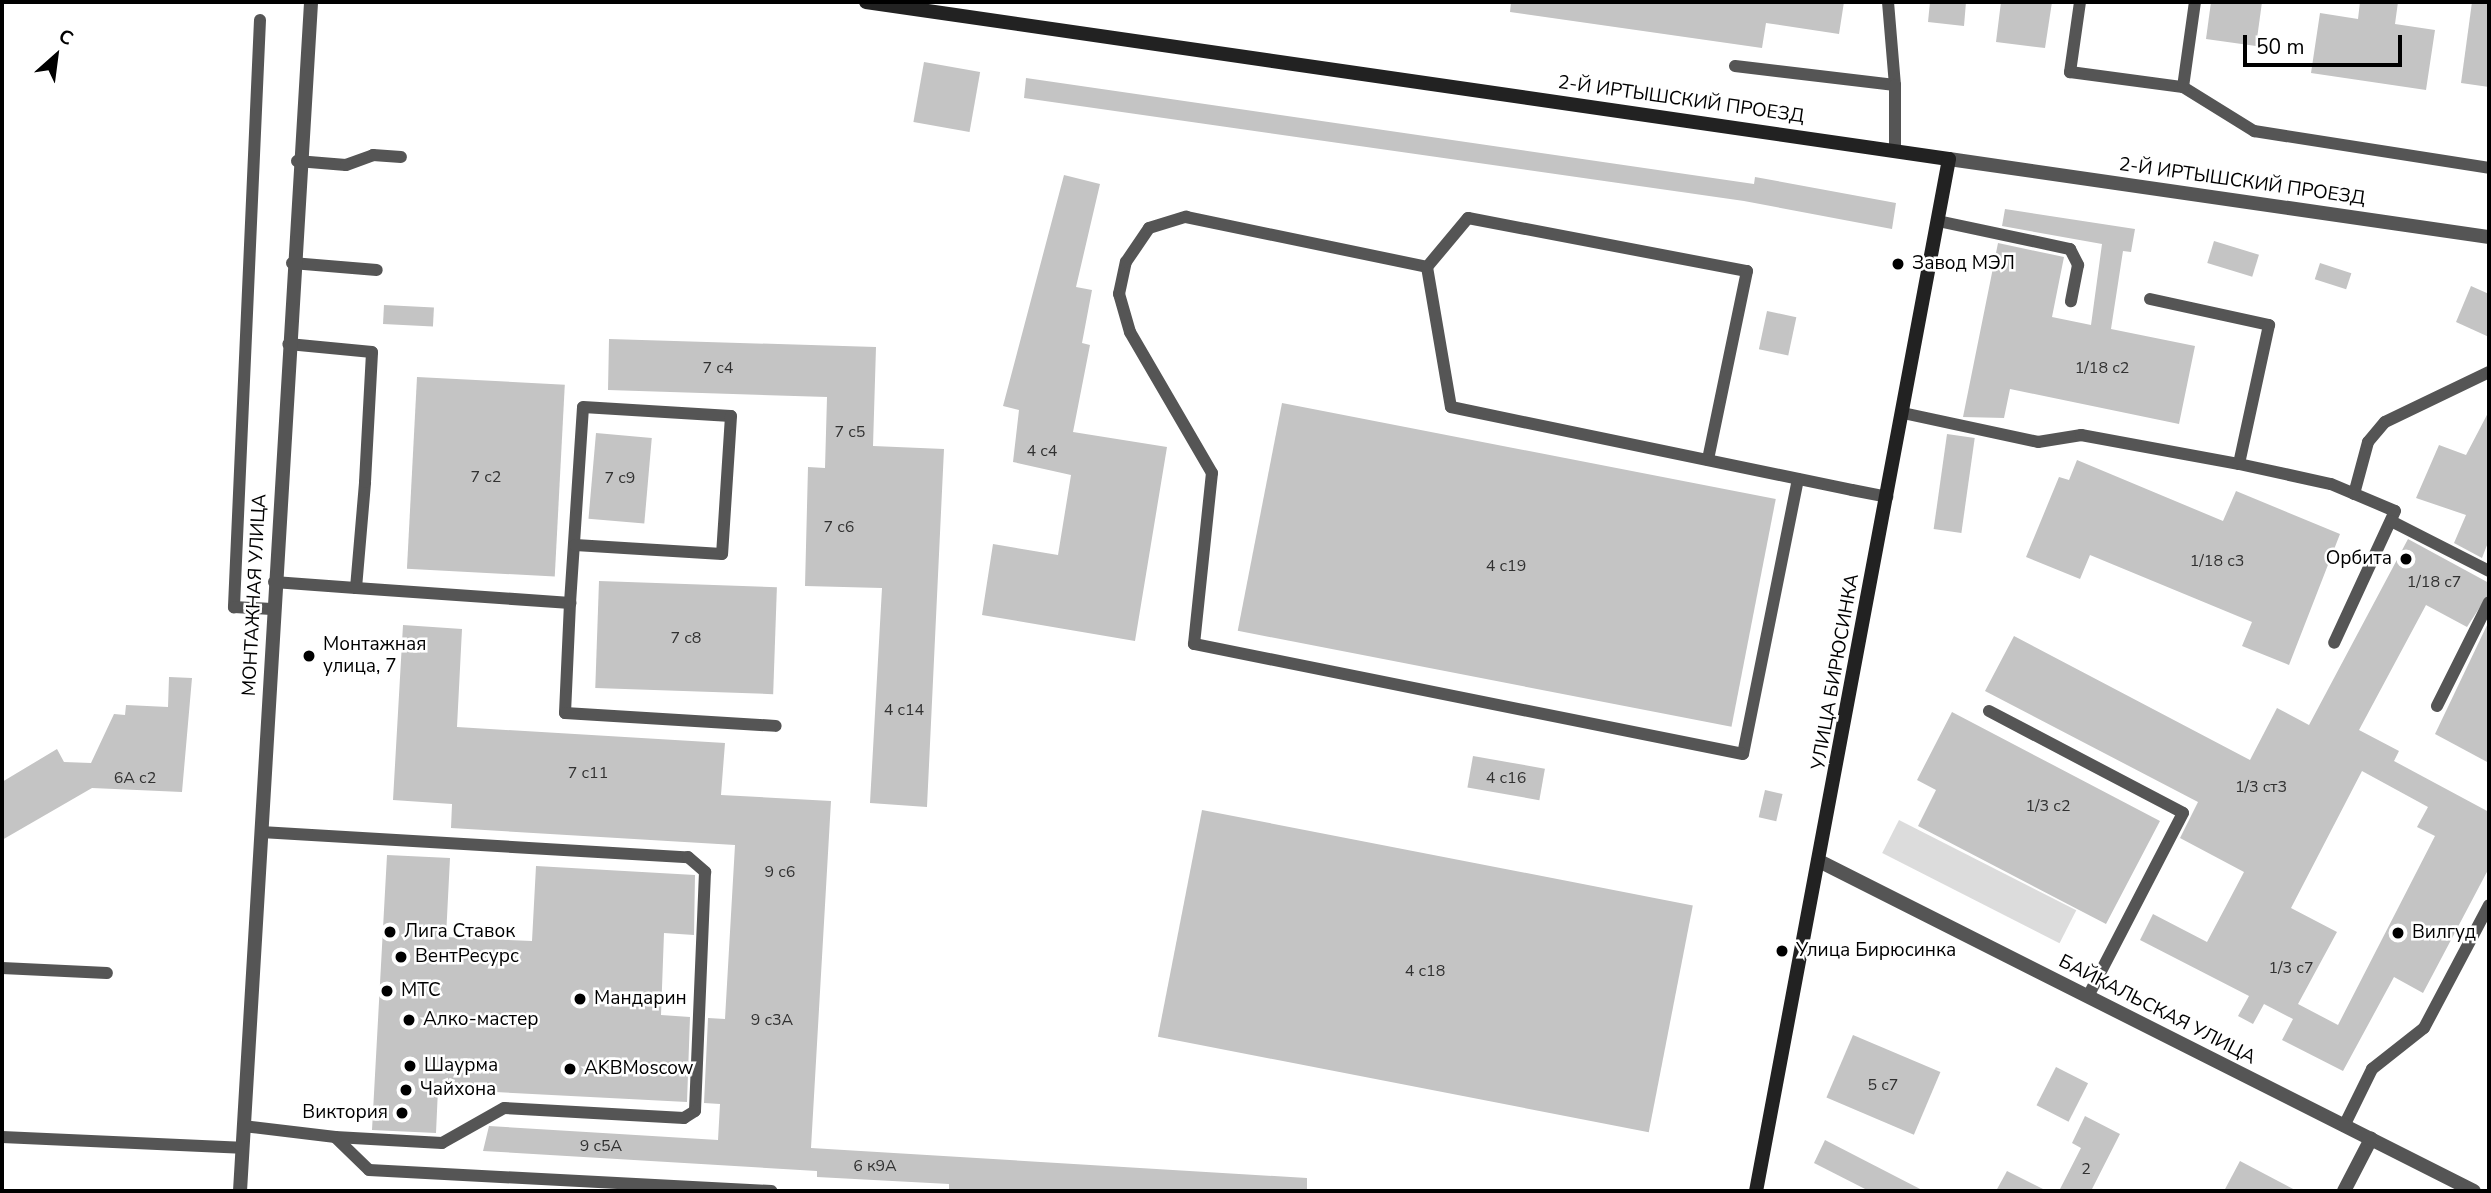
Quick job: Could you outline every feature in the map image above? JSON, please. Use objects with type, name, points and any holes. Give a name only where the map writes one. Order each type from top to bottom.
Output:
[{"type":"main road","name":"2-Й ИРТЫШСКИЙ ПРОЕЗД","points":[[866,2],[1949,159]]},
{"type":"main road","name":"УЛИЦА БИРЮСИНКА","points":[[1756,1191],[1821,862],[1949,159]]},
{"type":"street","name":"МОНТАЖНАЯ УЛИЦА","points":[[240,1191],[297,161],[311,2]]},
{"type":"street","name":"2-Й ИРТЫШСКИЙ ПРОЕЗД","points":[[1949,159],[2489,237]]},
{"type":"street","name":"БАЙКАЛЬСКАЯ УЛИЦА","points":[[1821,862],[2474,1191]]},
{"type":"street","points":[[2344,1191],[2371,1139]]},
{"type":"lane","points":[[1888,2],[1895,85],[1895,150]]},
{"type":"lane","points":[[2080,2],[2070,72],[2183,87],[2254,131],[2489,168]]},
{"type":"lane","points":[[2183,87],[2195,2]]},
{"type":"lane","points":[[260,20],[233,607],[272,609]]},
{"type":"lane","points":[[1735,66],[1895,85]]},
{"type":"lane","points":[[297,161],[346,165],[373,155],[401,157]]},
{"type":"lane","points":[[1427,267],[1186,217],[1149,228],[1126,261],[1119,294],[1130,332],[1212,472],[1194,644],[1744,754],[1798,479]]},
{"type":"lane","points":[[1708,460],[1747,271],[1468,218],[1427,267],[1451,407],[1887,497]]},
{"type":"lane","points":[[1938,221],[2070,249],[2078,265],[2071,301]]},
{"type":"lane","points":[[292,263],[377,270]]},
{"type":"lane","points":[[2150,299],[2269,325],[2239,464]]},
{"type":"lane","points":[[288,344],[372,352],[356,588]]},
{"type":"lane","points":[[2354,494],[2368,442],[2385,422],[2489,372]]},
{"type":"lane","points":[[575,545],[722,554],[731,416],[583,407],[565,713],[776,726]]},
{"type":"lane","points":[[1903,413],[2038,442],[2081,435],[2239,464],[2354,494],[2395,511],[2334,643]]},
{"type":"lane","points":[[2391,521],[2489,571]]},
{"type":"lane","points":[[274,582],[570,603]]},
{"type":"lane","points":[[2437,706],[2489,602]]},
{"type":"lane","points":[[1989,711],[2183,813],[2088,996]]},
{"type":"lane","points":[[243,1126],[335,1137],[442,1143],[504,1108],[684,1118],[695,1111],[705,872],[688,857],[261,832]]},
{"type":"lane","points":[[2344,1126],[2372,1069],[2424,1028],[2489,905]]},
{"type":"lane","points":[[2,968],[107,973]]},
{"type":"lane","points":[[2,1137],[241,1148]]},
{"type":"lane","points":[[335,1137],[369,1170],[771,1191]]},
{"type":"shaded area","points":[[1899,820],[2076,910],[2060,943],[1882,853]]},
{"type":"building","points":[[1511,2],[1844,2],[1839,34],[1766,23],[1762,48],[1510,12]]},
{"type":"building","points":[[1930,2],[1966,2],[1964,26],[1928,22]]},
{"type":"building","points":[[2001,2],[2052,2],[2045,48],[1996,42]]},
{"type":"building","points":[[2211,2],[2262,2],[2256,46],[2206,39]]},
{"type":"building","points":[[2360,2],[2398,2],[2395,24],[2435,30],[2426,90],[2311,73],[2320,13],[2358,19]]},
{"type":"building","points":[[2472,2],[2489,2],[2489,87],[2461,83]]},
{"type":"building","points":[[924,62],[980,72],[970,132],[913,122]]},
{"type":"building","points":[[1026,78],[1754,184],[1755,177],[1896,203],[1892,229],[1744,201],[1024,98]]},
{"type":"building","points":[[1064,175],[1100,184],[1076,287],[1092,290],[1082,343],[1090,345],[1073,432],[1167,447],[1135,641],[982,615],[993,544],[1058,555],[1071,475],[1013,462],[1019,410],[1003,406]]},
{"type":"building","points":[[2005,209],[2135,229],[2131,252],[2123,251],[2111,329],[2195,346],[2179,424],[2010,389],[2004,418],[1963,417],[1998,243],[2064,257],[2052,317],[2091,325],[2102,244],[2002,226]]},
{"type":"building","points":[[2214,241],[2259,255],[2252,277],[2207,263]]},
{"type":"building","points":[[2320,263],[2351,273],[2346,289],[2315,279]]},
{"type":"building","points":[[2471,286],[2489,294],[2489,337],[2456,322]]},
{"type":"building","points":[[384,305],[434,308],[433,327],[383,324]]},
{"type":"building","points":[[1767,311],[1796,317],[1788,355],[1759,349]]},
{"type":"building","points":[[609,339],[876,347],[873,446],[944,449],[927,807],[870,803],[882,588],[805,586],[808,467],[825,468],[827,397],[608,390]]},
{"type":"building","points":[[417,377],[565,385],[555,576],[407,569]]},
{"type":"building","points":[[1282,403],[1776,499],[1731,727],[1238,631]]},
{"type":"building","points":[[2489,411],[2489,540],[2482,558],[2454,543],[2466,515],[2416,498],[2439,445],[2466,455]]},
{"type":"building","points":[[596,433],[652,438],[644,524],[589,519]]},
{"type":"building","points":[[1947,434],[1975,438],[1961,533],[1934,529]]},
{"type":"building","points":[[2077,460],[2223,521],[2236,491],[2340,534],[2289,665],[2242,646],[2252,622],[2090,555],[2080,579],[2026,557],[2059,477],[2069,480]]},
{"type":"building","points":[[2408,539],[2489,583],[2489,593],[2467,627],[2426,605],[2359,730],[2399,751],[2394,761],[2489,812],[2489,868],[2423,993],[2394,977],[2343,1071],[2282,1040],[2293,1019],[2264,1004],[2253,1024],[2238,1016],[2249,996],[2140,940],[2153,914],[2207,942],[2244,872],[2180,838],[2198,802],[1985,691],[2014,636],[2250,760],[2277,708],[2309,725]],"holes":[[[2362,771],[2428,807],[2417,827],[2435,836],[2338,1025],[2298,1004],[2337,932],[2291,908]]]},
{"type":"building","points":[[599,581],[777,587],[773,694],[595,688]]},
{"type":"building","points":[[2489,621],[2489,763],[2435,734]]},
{"type":"building","points":[[403,625],[462,629],[457,727],[725,743],[721,795],[831,801],[811,1148],[1307,1178],[1307,1191],[949,1191],[949,1184],[817,1177],[817,1171],[483,1151],[489,1126],[718,1140],[720,1104],[704,1103],[708,1018],[725,1019],[735,845],[451,828],[452,804],[393,800]]},
{"type":"building","points":[[169,677],[192,678],[182,792],[92,788],[2,840],[2,782],[57,749],[64,762],[91,763],[114,714],[125,715],[126,705],[168,707]]},
{"type":"building","points":[[1952,712],[2160,821],[2106,924],[1918,826],[1936,790],[1917,780]]},
{"type":"building","points":[[1473,756],[1545,769],[1539,800],[1467,788]]},
{"type":"building","points":[[1765,790],[1783,794],[1776,821],[1759,817]]},
{"type":"building","points":[[1202,810],[1693,905],[1649,1132],[1158,1037]]},
{"type":"building","points":[[387,855],[450,858],[446,937],[532,941],[536,866],[695,875],[694,935],[664,933],[661,1015],[690,1017],[687,1102],[438,1089],[436,1133],[372,1130]]},
{"type":"building","points":[[1853,1035],[1940,1072],[1914,1135],[1826,1098]]},
{"type":"building","points":[[2056,1067],[2088,1083],[2069,1122],[2036,1105]]},
{"type":"building","points":[[2085,1116],[2120,1134],[2091,1191],[2059,1191],[2081,1148],[2072,1143]]},
{"type":"building","points":[[1825,1140],[1924,1191],[1869,1191],[1814,1163]]},
{"type":"building","points":[[2240,1161],[2297,1191],[2224,1191]]},
{"type":"building","points":[[2007,1171],[2047,1191],[1996,1191]]},
{"type":"place","name":"Завод МЭЛ","points":[[1898,264]]},
{"type":"place","name":"Орбита","points":[[2406,559]]},
{"type":"place","name":"Монтажная улица, 7","points":[[309,656]]},
{"type":"place","name":"Лига Ставок","points":[[390,932]]},
{"type":"place","name":"Вилгуд","points":[[2398,933]]},
{"type":"place","name":"Улица Бирюсинка","points":[[1782,951]]},
{"type":"place","name":"ВентРесурс","points":[[401,957]]},
{"type":"place","name":"МТС","points":[[387,991]]},
{"type":"place","name":"Мандарин","points":[[580,999]]},
{"type":"place","name":"Алко-мастер","points":[[409,1020]]},
{"type":"place","name":"Шаурма","points":[[410,1066]]},
{"type":"place","name":"AKBMoscow","points":[[570,1069]]},
{"type":"place","name":"Чайхона","points":[[406,1090]]},
{"type":"place","name":"Виктория","points":[[402,1113]]}]
